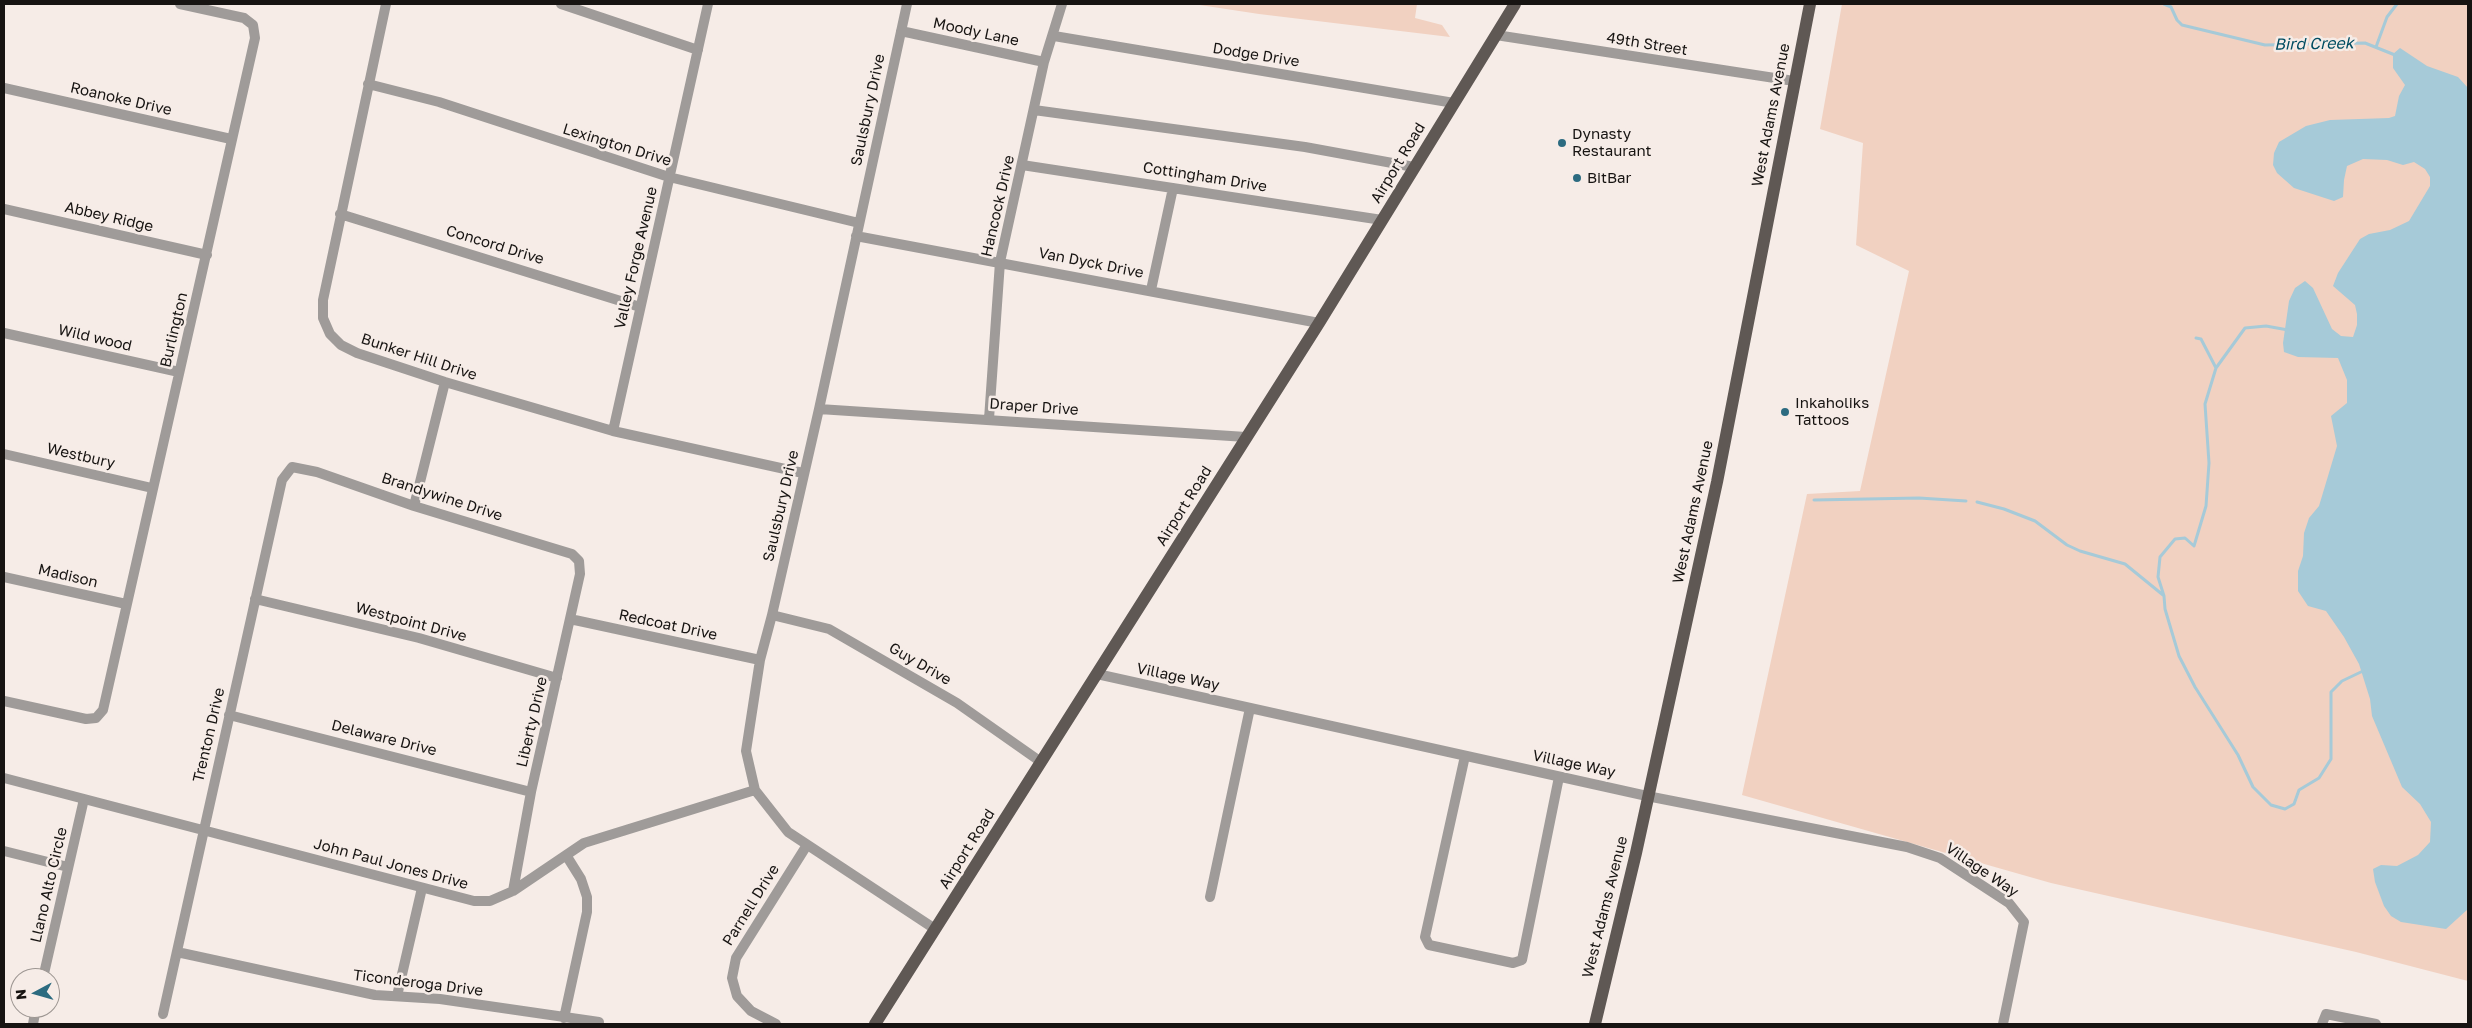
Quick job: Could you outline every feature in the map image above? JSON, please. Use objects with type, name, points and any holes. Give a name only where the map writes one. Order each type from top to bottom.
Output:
[{"type":"main road","name":"Airport Road","points":[[875,1024],[1319,323],[1516,4]]},
{"type":"main road","name":"West Adams Avenue","points":[[1595,1024],[1636,853],[1718,473],[1810,4]]},
{"type":"street","name":"Burlington","points":[[4,701],[86,719],[99,715],[103,710],[255,38],[254,25],[244,18],[180,4]]},
{"type":"street","name":"Bunker Hill Drive","points":[[386,4],[323,300],[323,318],[330,334],[341,345],[357,353],[445,382],[613,431],[803,472]]},
{"type":"street","points":[[561,4],[698,50]]},
{"type":"street","name":"Valley Forge Avenue","points":[[613,431],[708,4]]},
{"type":"street","name":"Saulsbury Drive","points":[[907,4],[819,409],[760,660],[746,751],[755,790],[788,832],[935,929]]},
{"type":"street","name":"Hancock Drive","points":[[988,419],[1000,262],[1044,62],[1054,36],[1062,4]]},
{"type":"street","name":"Moody Lane","points":[[901,31],[1044,62]]},
{"type":"street","name":"49th Street","points":[[1496,35],[1794,82]]},
{"type":"street","name":"Dodge Drive","points":[[1054,36],[1454,103]]},
{"type":"street","name":"Lexington Drive","points":[[368,84],[439,102],[669,177],[859,223]]},
{"type":"street","name":"Roanoke Drive","points":[[4,88],[231,139]]},
{"type":"street","points":[[1034,110],[1305,147],[1414,167]]},
{"type":"street","name":"Cottingham Drive","points":[[1022,165],[1382,220]]},
{"type":"street","points":[[1151,290],[1173,188]]},
{"type":"street","name":"Abbey Ridge","points":[[4,209],[207,255]]},
{"type":"street","name":"Concord Drive","points":[[340,214],[640,307]]},
{"type":"street","name":"Van Dyck Drive","points":[[856,236],[1319,323]]},
{"type":"street","name":"Wild wood","points":[[4,333],[180,372]]},
{"type":"street","points":[[414,506],[445,382]]},
{"type":"street","name":"Draper Drive","points":[[819,409],[1246,437]]},
{"type":"street","name":"Westbury","points":[[4,454],[152,488]]},
{"type":"street","name":"Brandywine Drive","points":[[292,467],[317,472],[414,506],[572,554],[579,561]]},
{"type":"street","name":"Trenton Drive","points":[[163,1014],[282,480],[292,467]]},
{"type":"street","name":"Liberty Drive","points":[[513,890],[531,792],[580,574],[579,561]]},
{"type":"street","name":"Madison","points":[[4,577],[126,604]]},
{"type":"street","name":"Westpoint Drive","points":[[255,599],[419,638],[557,678]]},
{"type":"street","name":"Guy Drive","points":[[772,615],[829,628],[957,703],[1041,762]]},
{"type":"street","name":"Redcoat Drive","points":[[570,619],[760,660]]},
{"type":"street","name":"Village Way","points":[[1097,674],[1647,796],[1908,847],[1940,858],[2009,903],[2024,922],[2003,1024]]},
{"type":"street","points":[[1210,897],[1250,708]]},
{"type":"street","name":"Delaware Drive","points":[[229,715],[531,792]]},
{"type":"street","points":[[1465,756],[1425,937],[1429,945],[1513,963],[1522,960],[1559,776]]},
{"type":"street","name":"John Paul Jones Drive","points":[[4,778],[474,901],[490,901],[513,890],[584,843],[606,834],[755,790]]},
{"type":"street","name":"Llano Alto Circle","points":[[45,968],[84,799]]},
{"type":"street","name":"Parnell Drive","points":[[776,1024],[752,1011],[737,996],[732,978],[736,958],[807,845]]},
{"type":"street","points":[[4,851],[68,867]]},
{"type":"street","points":[[564,1018],[587,912],[587,897],[581,879],[566,855]]},
{"type":"street","points":[[396,996],[422,888]]},
{"type":"street","name":"Ticonderoga Drive","points":[[177,952],[375,995],[440,999],[599,1022]]},
{"type":"street","points":[[2322,1024],[2326,1014],[2376,1024]]},
{"type":"shaded area","points":[[1193,4],[1417,4],[1415,18],[1442,25],[1450,37],[1259,14]]},
{"type":"shaded area","points":[[1842,4],[2468,4],[2468,981],[2356,952],[2051,883],[1742,795],[1807,494],[1860,491],[1909,271],[1856,245],[1863,143],[1820,129]]},
{"type":"water","points":[[2400,48],[2427,66],[2458,77],[2468,88],[2468,909],[2446,929],[2401,922],[2391,916],[2384,906],[2375,882],[2373,869],[2381,865],[2397,866],[2418,855],[2430,842],[2431,822],[2420,804],[2402,787],[2372,716],[2370,699],[2359,664],[2344,637],[2326,611],[2308,606],[2298,591],[2298,571],[2303,556],[2304,533],[2309,518],[2319,506],[2337,446],[2331,416],[2347,403],[2347,380],[2338,358],[2298,357],[2284,352],[2283,343],[2289,301],[2295,288],[2305,281],[2313,288],[2332,329],[2341,336],[2353,337],[2357,325],[2355,305],[2333,286],[2338,273],[2360,239],[2369,234],[2390,230],[2409,221],[2430,186],[2430,177],[2425,169],[2414,162],[2403,165],[2387,160],[2363,159],[2347,166],[2343,197],[2334,201],[2294,188],[2277,173],[2273,165],[2274,153],[2279,142],[2306,126],[2330,120],[2389,118],[2395,116],[2399,96],[2405,85],[2393,68],[2393,54]]},
{"type":"waterway","name":"Bird Creek","points":[[2164,4],[2171,7],[2177,20],[2182,25],[2265,45],[2365,43],[2395,55]]},
{"type":"waterway","points":[[2376,47],[2387,17],[2397,4]]},
{"type":"waterway","points":[[2288,330],[2266,326],[2245,328],[2216,368],[2205,404],[2209,463],[2206,506],[2194,546],[2185,538],[2175,539],[2160,557],[2158,577],[2164,596],[2165,609],[2179,656],[2195,687],[2238,755],[2253,787],[2271,805],[2285,809],[2294,804],[2299,790],[2319,778],[2331,759],[2331,692],[2342,681],[2363,671]]},
{"type":"waterway","points":[[2196,338],[2201,339],[2216,368]]},
{"type":"waterway","points":[[1814,500],[1919,498],[1966,501]]},
{"type":"waterway","points":[[1977,502],[2004,509],[2035,521],[2067,545],[2080,551],[2125,564],[2163,595]]},
{"type":"place","name":"Dynasty Restaurant","points":[[1562,143]]},
{"type":"place","name":"BitBar","points":[[1577,178]]},
{"type":"place","name":"Inkaholiks Tattoos","points":[[1785,412]]}]
